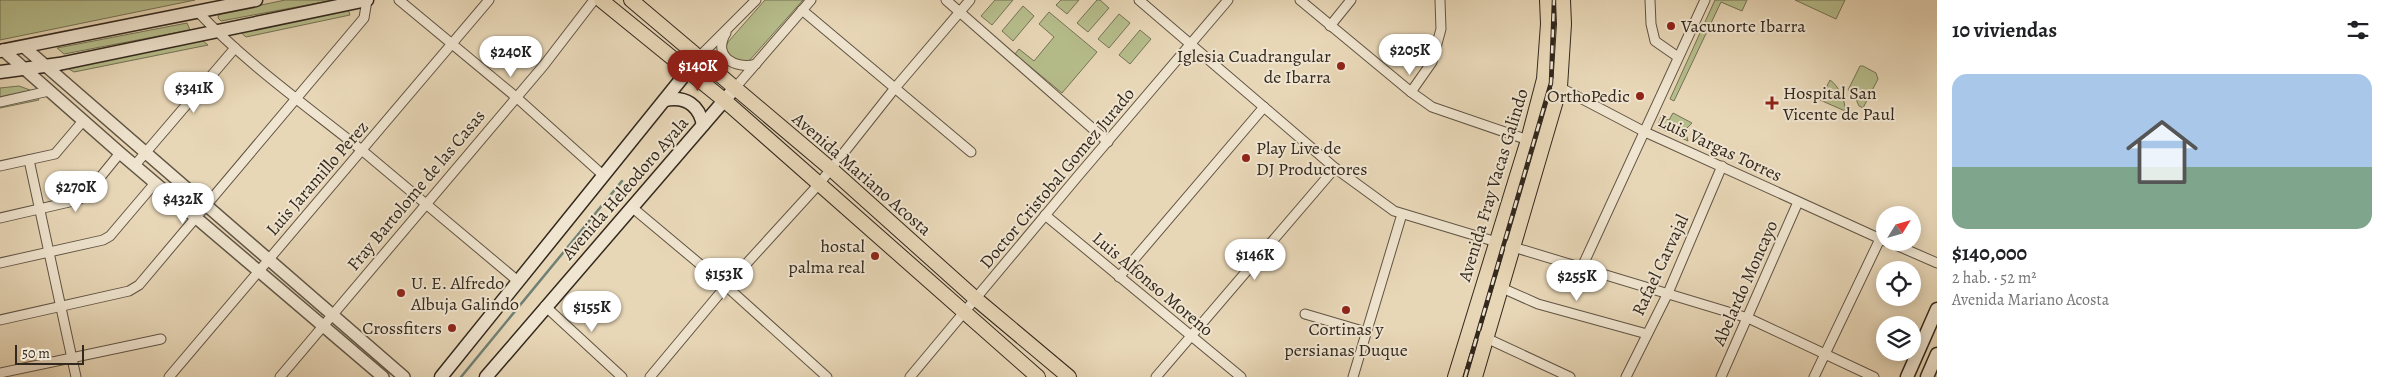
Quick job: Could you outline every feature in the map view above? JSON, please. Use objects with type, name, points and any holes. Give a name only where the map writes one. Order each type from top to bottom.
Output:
[{"type":"main road","points":[[1,50],[256,0]]},
{"type":"main road","points":[[0,72],[44,66],[367,0]]},
{"type":"main road","name":"Avenida Mariano Acosta","points":[[601,0],[724,100],[964,314],[1038,377]]},
{"type":"main road","name":"Avenida Mariano Acosta","points":[[631,0],[734,89],[831,169],[976,299],[1068,377]]},
{"type":"main road","name":"Avenida Fray Vacas Galindo","points":[[1455,377],[1528,140],[1544,79],[1548,24],[1547,0]]},
{"type":"main road","name":"Avenida Fray Vacas Galindo","points":[[1475,377],[1560,87],[1564,24],[1563,0]]},
{"type":"main road","name":"Avenida Heleodoro Ayala","points":[[441,377],[699,57]]},
{"type":"main road","name":"Avenida Heleodoro Ayala","points":[[486,377],[545,306],[634,209],[734,89]]},
{"type":"main road","points":[[665,100],[675,98],[686,100],[695,106],[701,115],[703,126]]},
{"type":"main road","points":[[1907,377],[1937,309]]},
{"type":"main road","points":[[1927,377],[1937,354]]},
{"type":"street","points":[[0,320],[60,308],[129,291],[139,286],[364,18],[367,0]]},
{"type":"street","points":[[398,0],[516,97],[604,176]]},
{"type":"street","name":"Luis Jaramillo Perez","points":[[170,377],[489,0]]},
{"type":"street","name":"Fray Bartolome de las Casas","points":[[280,377],[516,97],[594,0]]},
{"type":"street","name":"Avenida Heleodoro Ayala","points":[[699,57],[756,0]]},
{"type":"street","name":"Avenida Heleodoro Ayala","points":[[734,89],[810,0]]},
{"type":"street","points":[[946,0],[1108,142]]},
{"type":"street","points":[[650,377],[726,286],[819,184],[895,88],[970,0]]},
{"type":"street","points":[[1139,0],[1190,46],[1335,168],[1383,204],[1402,214],[1748,318],[1874,377]]},
{"type":"street","name":"Doctor Cristobal Gomez Jurado","points":[[910,377],[1228,0]]},
{"type":"street","points":[[1300,0],[1411,92],[1432,107],[1528,140]]},
{"type":"street","points":[[1330,26],[1351,0]]},
{"type":"street","points":[[1411,92],[1432,62],[1441,29],[1440,0]]},
{"type":"street","points":[[1650,0],[1651,24],[1655,42],[1678,58]]},
{"type":"street","points":[[1582,268],[1705,0]]},
{"type":"street","points":[[802,10],[970,152]]},
{"type":"street","points":[[198,12],[215,31],[296,100],[362,151],[519,282]]},
{"type":"street","points":[[728,29],[723,38],[722,49],[727,58],[735,65],[746,67],[756,64]]},
{"type":"street","points":[[24,47],[404,377]]},
{"type":"street","points":[[135,165],[235,48]]},
{"type":"street","points":[[1,50],[323,328],[384,377]]},
{"type":"street","name":"Luis Vargas Torres","points":[[1544,79],[1644,132],[1876,237]]},
{"type":"street","points":[[0,102],[49,91]]},
{"type":"street","points":[[1119,277],[1264,107]]},
{"type":"street","points":[[0,166],[55,154],[83,121]]},
{"type":"street","points":[[0,218],[78,200],[85,196],[120,153]]},
{"type":"street","points":[[29,160],[76,377]]},
{"type":"street","name":"Rafael Carvajal","points":[[1626,377],[1668,293],[1722,166]]},
{"type":"street","points":[[1156,377],[1335,168]]},
{"type":"street","points":[[0,263],[103,240],[110,236],[155,183]]},
{"type":"street","name":"Abelardo Moncayo","points":[[1722,377],[1798,202]]},
{"type":"street","points":[[634,209],[726,286],[827,377]]},
{"type":"street","points":[[1353,377],[1402,214]]},
{"type":"street","name":"Luis Alfonso Moreno","points":[[1045,215],[1240,377]]},
{"type":"street","points":[[1814,377],[1880,251]]},
{"type":"street","name":"Luis Vargas Torres","points":[[1909,251],[1937,263]]},
{"type":"street","points":[[1502,288],[1538,304],[1647,334]]},
{"type":"street","points":[[545,306],[622,377]]},
{"type":"street","points":[[1305,314],[1366,332]]},
{"type":"street","points":[[1469,330],[1570,377]]},
{"type":"street","points":[[0,373],[14,373],[162,339]]},
{"type":"green space","points":[[0,0],[195,0],[0,40]]},
{"type":"green space","points":[[285,0],[334,0],[221,21],[218,18],[219,14]]},
{"type":"green space","points":[[765,0],[803,0],[748,62],[731,61],[725,49],[728,42]]},
{"type":"green space","points":[[995,0],[1013,0],[992,25],[981,16]]},
{"type":"green space","points":[[1061,0],[1079,0],[1067,14],[1056,5]]},
{"type":"green space","points":[[1097,0],[1100,0],[1109,8],[1088,32],[1077,23]]},
{"type":"green space","points":[[1715,0],[1747,0],[1742,11],[1721,2],[1674,101],[1670,99]]},
{"type":"green space","points":[[1795,0],[1845,0],[1836,19]]},
{"type":"green space","points":[[1023,6],[1034,16],[1013,41],[1002,31]]},
{"type":"green space","points":[[348,9],[350,15],[246,37],[239,31]]},
{"type":"green space","points":[[1049,12],[1097,52],[1062,93],[1015,54],[1019,49],[1034,61],[1054,37],[1039,24]]},
{"type":"green space","points":[[1119,14],[1130,23],[1109,48],[1098,39]]},
{"type":"green space","points":[[187,23],[190,30],[64,54],[57,48]]},
{"type":"green space","points":[[1140,30],[1151,39],[1130,64],[1119,55]]},
{"type":"green space","points":[[199,38],[208,45],[74,72],[69,69],[68,64]]},
{"type":"green space","points":[[1860,66],[1876,73],[1878,79],[1863,108],[1859,106],[1855,97],[1848,90]]},
{"type":"green space","points":[[1830,80],[1841,94],[1845,111],[1820,100]]},
{"type":"green space","points":[[19,86],[30,90],[39,100],[0,108],[0,88]]},
{"type":"green space","points":[[1673,113],[1692,123],[1685,130],[1688,141],[1657,127],[1661,117],[1669,120]]},
{"type":"waterway","points":[[461,377],[622,181]]},
{"type":"railway","points":[[1465,377],[1551,83],[1554,0]]},
{"type":"place","name":"Vacunorte Ibarra","points":[[1671,26]]},
{"type":"place","name":"Iglesia Cuadrangular de Ibarra","points":[[1341,66]]},
{"type":"place","name":"OrthoPedic","points":[[1640,96]]},
{"type":"place","name":"Hospital San Vicente de Paul","points":[[1772,103]]},
{"type":"place","name":"Play Live de DJ Productores","points":[[1246,158]]},
{"type":"place","name":"hostal palma real","points":[[875,256]]},
{"type":"place","name":"U. E. Alfredo Albuja Galindo","points":[[401,293]]},
{"type":"place","name":"Cortinas y persianas Duque","points":[[1346,310]]},
{"type":"place","name":"Crossfiters","points":[[452,328]]}]
